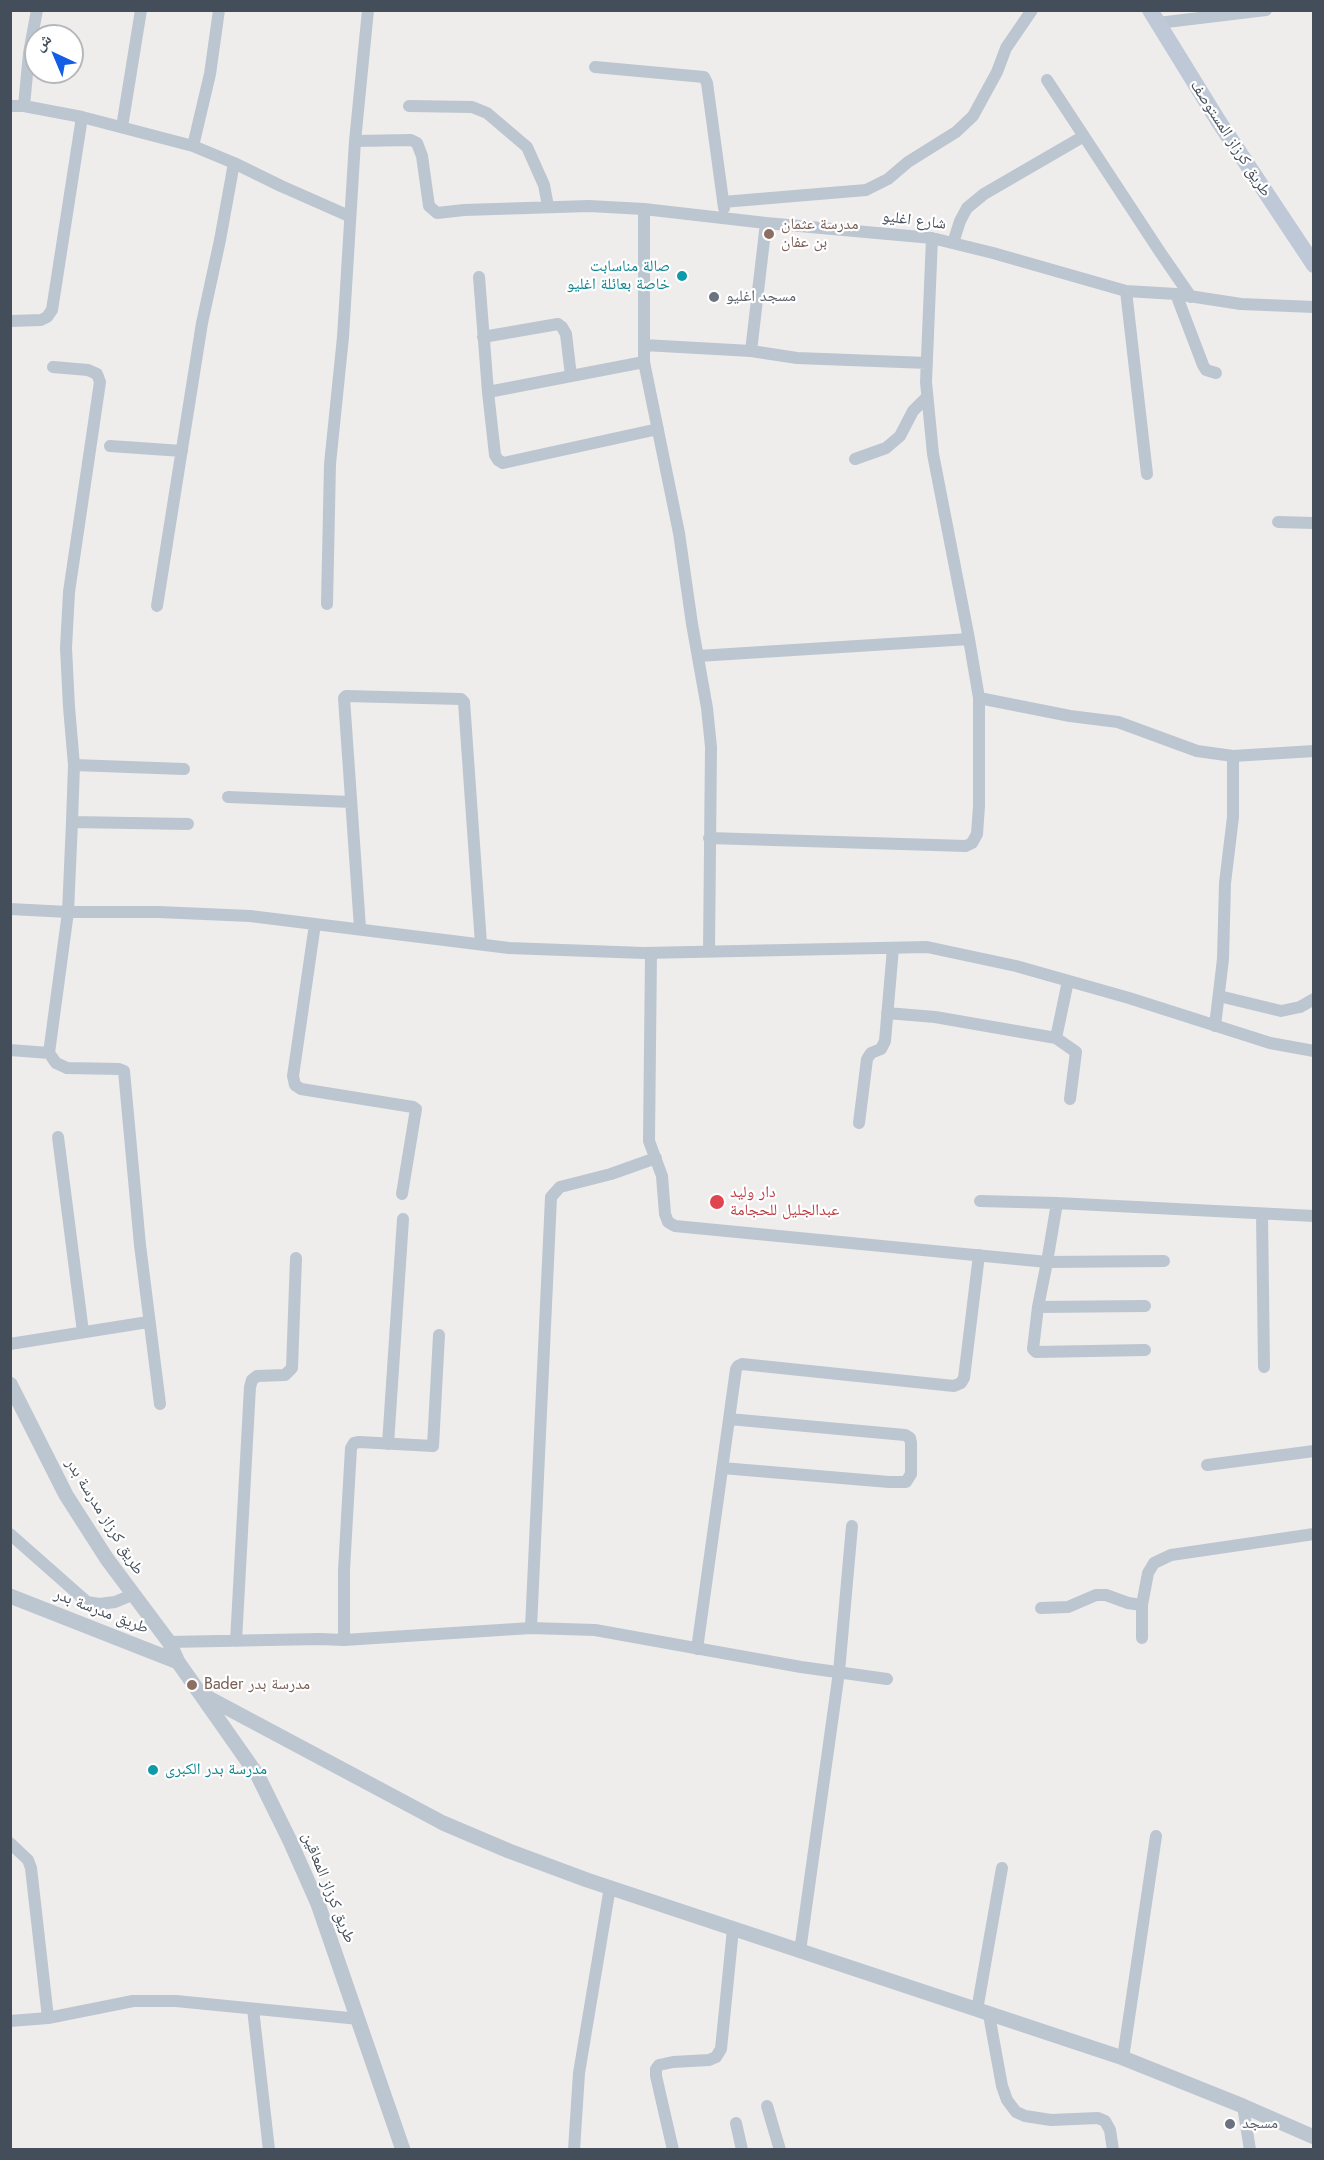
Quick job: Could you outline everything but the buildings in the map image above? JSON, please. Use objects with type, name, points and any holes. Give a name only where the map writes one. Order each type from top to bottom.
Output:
[{"type":"main road","name":"طريق كرزاز المستوصف","points":[[1154,17],[1219,122],[1314,265]]},
{"type":"street","points":[[24,106],[29,53],[37,10]]},
{"type":"street","points":[[122,127],[141,10]]},
{"type":"street","points":[[193,146],[210,74],[219,10]]},
{"type":"street","points":[[327,604],[330,465],[343,337],[349,216],[368,10]]},
{"type":"street","points":[[723,202],[866,190],[888,179],[908,162],[956,132],[973,116],[997,72],[1006,48],[1032,10]]},
{"type":"street","points":[[1154,17],[1266,10]]},
{"type":"street","points":[[595,67],[704,77],[707,83],[725,217]]},
{"type":"street","points":[[1047,80],[1191,297]]},
{"type":"street","points":[[10,106],[24,106],[82,117],[193,146],[349,216]]},
{"type":"street","points":[[409,106],[472,107],[487,113],[527,147],[541,177],[548,206]]},
{"type":"street","points":[[10,321],[41,320],[47,317],[52,310],[82,117]]},
{"type":"street","points":[[953,243],[967,208],[984,194],[1084,136]]},
{"type":"street","name":"شارع اغليو","points":[[355,141],[411,140],[417,143],[422,156],[429,206],[433,212],[437,213],[548,206],[644,209],[932,238],[1126,291],[1176,294],[1241,304],[1314,307]]},
{"type":"street","points":[[157,606],[202,323],[234,163]]},
{"type":"street","points":[[644,209],[644,362],[679,533],[707,708],[711,747],[709,951]]},
{"type":"street","points":[[751,351],[766,223]]},
{"type":"street","points":[[709,838],[966,846],[972,843],[977,834],[979,698],[933,454],[927,397],[932,238]]},
{"type":"street","points":[[478,277],[488,392],[495,455],[498,460],[503,464],[657,429]]},
{"type":"street","points":[[1126,291],[1148,474]]},
{"type":"street","points":[[1176,294],[1206,370],[1216,373]]},
{"type":"street","points":[[483,337],[558,324],[566,334],[571,376]]},
{"type":"street","points":[[644,345],[751,351],[797,358],[927,363]]},
{"type":"street","points":[[488,392],[644,362]]},
{"type":"street","points":[[53,367],[88,370],[97,374],[100,382],[69,592],[66,648],[74,765],[72,822],[68,912],[49,1053],[56,1063],[67,1068],[124,1071],[148,1322],[160,1404]]},
{"type":"street","points":[[855,459],[886,448],[900,436],[913,411],[927,397]]},
{"type":"street","points":[[110,446],[182,451]]},
{"type":"street","points":[[1278,522],[1314,523]]},
{"type":"street","points":[[698,656],[969,639]]},
{"type":"street","points":[[360,928],[344,698],[346,696],[464,700],[481,944]]},
{"type":"street","points":[[979,698],[1070,716],[1118,722],[1183,747],[1233,756],[1314,752]]},
{"type":"street","points":[[1215,1026],[1223,959],[1226,883],[1233,817],[1233,756]]},
{"type":"street","points":[[74,765],[184,769]]},
{"type":"street","points":[[228,797],[351,802]]},
{"type":"street","points":[[72,822],[188,825]]},
{"type":"street","points":[[10,909],[250,916],[509,948],[651,953],[927,947],[1016,966],[1129,998],[1270,1043],[1314,1051]]},
{"type":"street","points":[[315,924],[293,1076],[295,1085],[301,1089],[416,1109],[402,1194]]},
{"type":"street","points":[[859,1123],[866,1063],[871,1053],[881,1049],[885,1041],[893,948]]},
{"type":"street","points":[[651,953],[649,1141],[662,1176],[665,1214],[668,1222],[675,1226],[1047,1262],[1164,1262]]},
{"type":"street","points":[[1056,1038],[1068,981]]},
{"type":"street","points":[[1219,996],[1281,1011],[1300,1007],[1314,999]]},
{"type":"street","points":[[887,1013],[935,1017],[1056,1038],[1076,1052],[1070,1099]]},
{"type":"street","points":[[10,1050],[49,1053]]},
{"type":"street","points":[[58,1137],[83,1332]]},
{"type":"street","points":[[531,1628],[550,1197],[560,1188],[611,1174],[656,1158]]},
{"type":"street","points":[[980,1201],[1314,1216]]},
{"type":"street","points":[[1057,1203],[1038,1307],[1033,1349],[1036,1352],[1145,1350]]},
{"type":"street","points":[[1262,1214],[1264,1367]]},
{"type":"street","points":[[388,1444],[403,1219]]},
{"type":"street","points":[[696,1649],[736,1369],[742,1364],[954,1386],[961,1383],[964,1378],[979,1254]]},
{"type":"street","points":[[236,1641],[250,1387],[252,1380],[257,1376],[285,1375],[292,1368],[296,1258]]},
{"type":"street","points":[[1038,1307],[1145,1305]]},
{"type":"street","points":[[10,1344],[148,1322]]},
{"type":"street","points":[[344,1640],[351,1448],[354,1443],[359,1442],[433,1446],[440,1335]]},
{"type":"street","name":"طريق كرزاز مدرسة بدر","points":[[10,1384],[66,1496],[132,1595],[169,1642],[178,1662]]},
{"type":"street","points":[[722,1468],[889,1482],[906,1482],[910,1474],[911,1443],[910,1438],[905,1435],[729,1419]]},
{"type":"street","points":[[1207,1465],[1314,1450]]},
{"type":"street","points":[[800,1951],[839,1672],[852,1526]]},
{"type":"street","points":[[10,1534],[87,1602],[99,1604],[116,1602],[132,1595]]},
{"type":"street","points":[[1142,1638],[1142,1605],[1148,1573],[1154,1563],[1171,1555],[1314,1534]]},
{"type":"street","points":[[1041,1608],[1068,1607],[1096,1595],[1106,1595],[1128,1603],[1142,1605]]},
{"type":"street","name":"طريق مدرسة بدر","points":[[10,1596],[178,1662]]},
{"type":"street","points":[[169,1642],[344,1640],[531,1628],[595,1630],[696,1649],[887,1679]]},
{"type":"street","name":"طريق كرزاز المعاقين","points":[[178,1662],[258,1776],[290,1841],[318,1904],[403,2150]]},
{"type":"street","points":[[203,1695],[443,1823],[509,1851],[733,1929],[1123,2058],[1244,2106],[1314,2137]]},
{"type":"street","points":[[1123,2058],[1156,1836]]},
{"type":"street","points":[[10,1843],[28,1860],[31,1868],[48,2018]]},
{"type":"street","points":[[1002,1868],[983,2012],[1007,2100],[1016,2112],[1025,2116],[1050,2120],[1098,2118],[1105,2121],[1110,2130],[1113,2150]]},
{"type":"street","points":[[574,2150],[579,2073],[610,1887]]},
{"type":"street","points":[[673,2150],[656,2069],[659,2065],[673,2062],[709,2060],[716,2057],[721,2049],[733,1929]]},
{"type":"street","points":[[10,2021],[48,2018],[133,2001],[176,2001],[359,2019]]},
{"type":"street","points":[[253,2009],[269,2150]]},
{"type":"street","points":[[767,2106],[780,2150]]},
{"type":"street","points":[[1244,2106],[1250,2150]]},
{"type":"street","points":[[736,2123],[742,2150]]},
{"type":"place","name":"مدرسة عثمان بن عفان","points":[[769,234]]},
{"type":"place","name":"صالة مناسابت خاصة بعائلة اغليو","points":[[682,276]]},
{"type":"place","name":"مسجد اغليو","points":[[714,297]]},
{"type":"place","name":"دار وليد عبدالجليل للحجامة","points":[[717,1202]]},
{"type":"place","name":"Bader مدرسة بدر","points":[[192,1685]]},
{"type":"place","name":"مدرسة بدر الكبرى","points":[[153,1770]]},
{"type":"place","name":"مسجد","points":[[1230,2124]]}]
